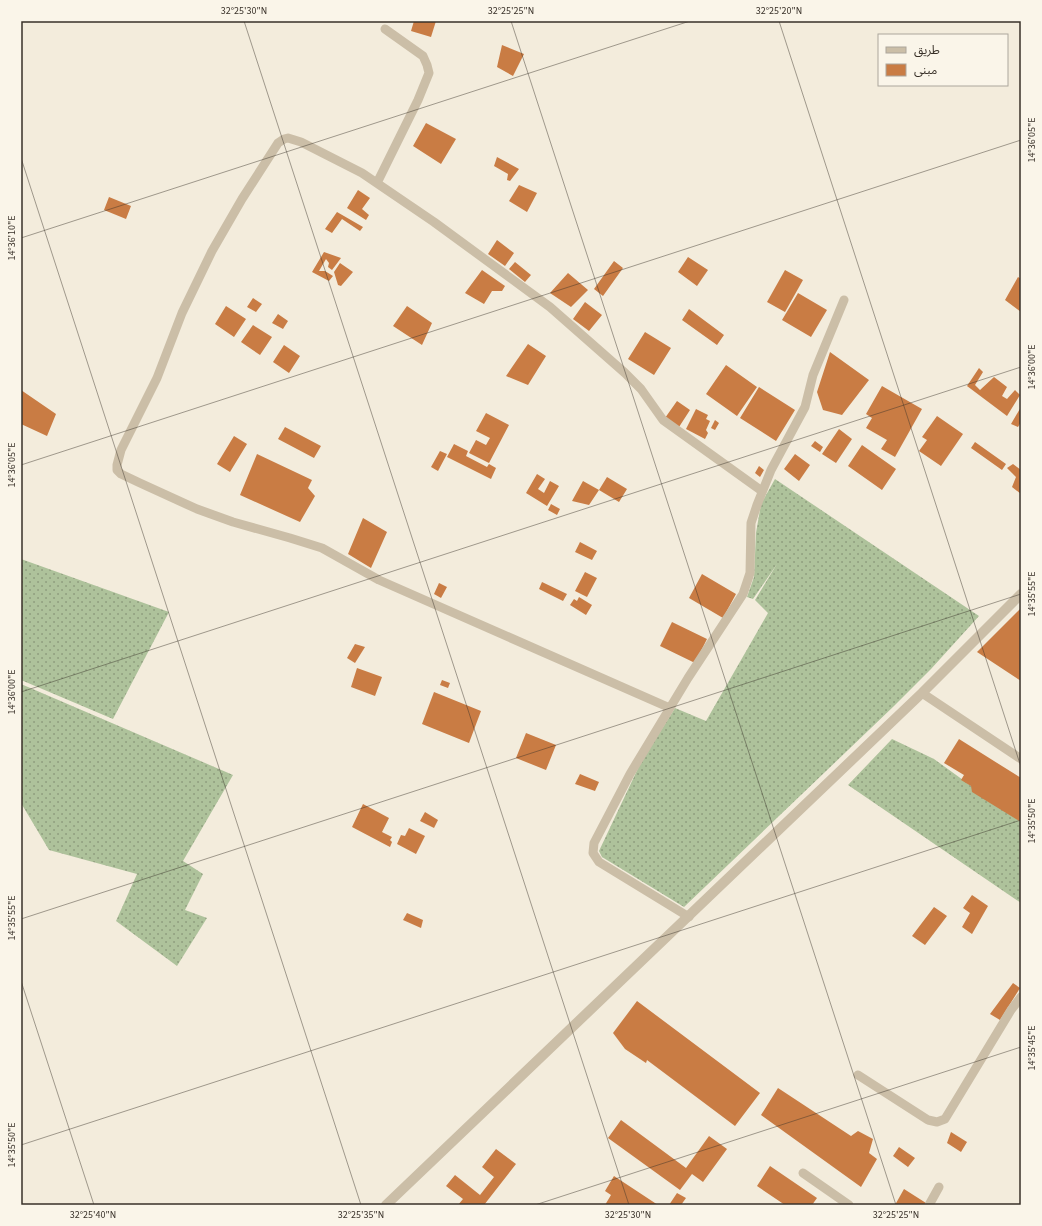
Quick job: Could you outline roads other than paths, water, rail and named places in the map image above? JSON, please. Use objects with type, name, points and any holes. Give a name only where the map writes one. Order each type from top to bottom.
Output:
[{"type":"street","points":[[377,183],[418,100],[429,73],[423,56],[385,29]]},
{"type":"street","points":[[670,708],[379,580],[322,548],[233,522],[196,509],[140,483],[121,474],[117,470],[121,450],[157,378],[182,313],[212,251],[242,199],[278,143],[284,138],[288,138],[302,142],[362,173],[434,222],[550,307],[641,389],[663,420],[762,491]]},
{"type":"street","points":[[689,917],[599,862],[593,853],[594,843],[630,774],[670,708],[743,594],[750,573],[751,523],[771,470],[805,407],[813,375],[844,300]]},
{"type":"street","points":[[386,1205],[922,693],[1021,594]]},
{"type":"street","points":[[922,693],[1021,759]]},
{"type":"street","points":[[858,1075],[928,1120],[937,1122],[945,1119],[1021,997]]},
{"type":"street","points":[[803,1173],[849,1205]]},
{"type":"street","points":[[929,1205],[940,1187]]}]
